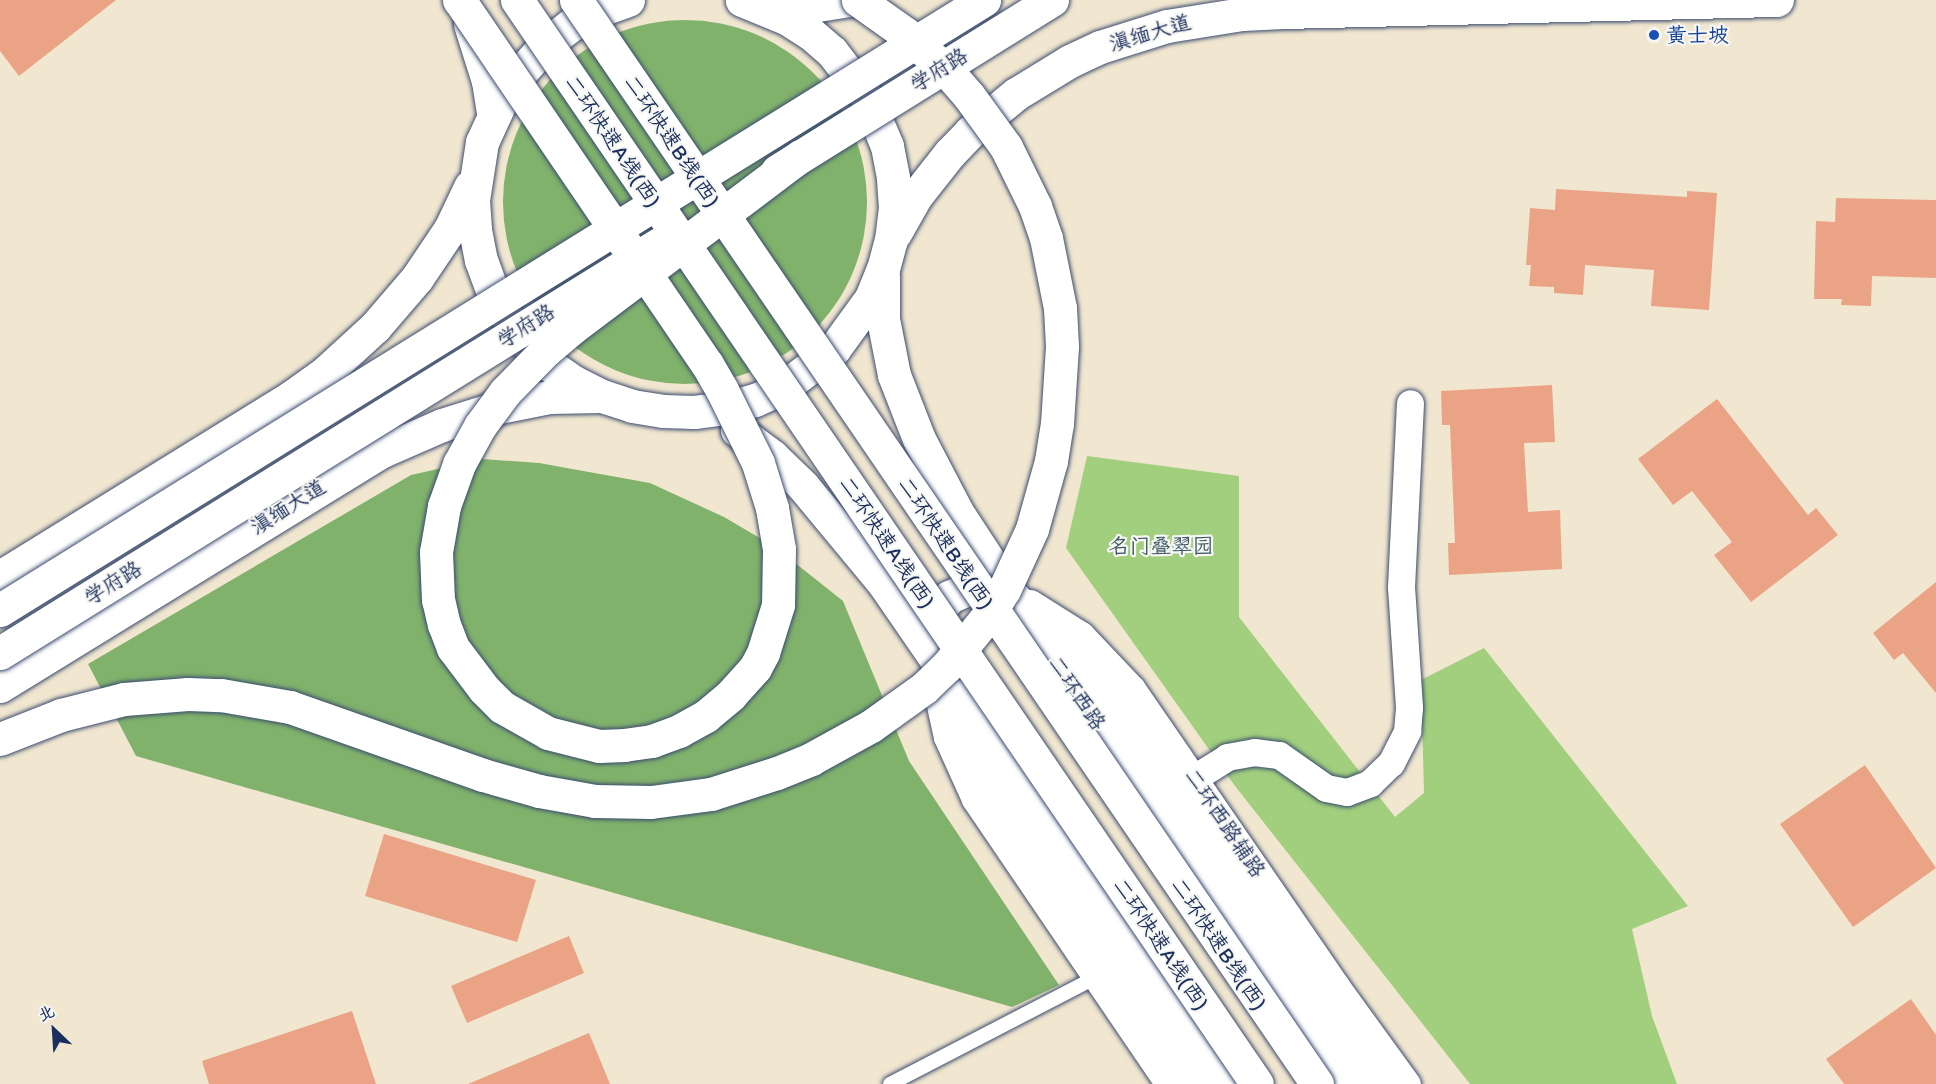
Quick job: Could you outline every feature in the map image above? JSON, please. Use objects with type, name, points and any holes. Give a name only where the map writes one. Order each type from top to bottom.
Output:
[{"type":"main road","points":[[460,0],[482,57],[493,114]]},
{"type":"main road","points":[[460,0],[553,139],[567,158],[634,256],[640,266],[647,276],[654,286],[660,296],[707,364],[758,464],[772,508],[779,549],[778,605],[766,646],[755,668],[731,695],[706,716],[679,731],[652,741],[626,746],[599,746],[548,734],[502,707],[484,689],[453,648],[444,625],[438,600],[436,552],[444,506],[459,464],[480,426],[499,400],[546,350],[572,328],[582,321],[639,278],[648,271],[677,249],[800,156]]},
{"type":"main road","name":"二环快速A线(西)","points":[[517,0],[1257,1084]]},
{"type":"main road","name":"二环快速B线(西)","points":[[576,0],[1317,1084]]},
{"type":"main road","points":[[0,577],[290,398],[326,372],[375,327],[417,278],[459,213],[476,171],[482,142],[493,114],[525,64],[547,43],[597,11],[628,0]]},
{"type":"main road","points":[[752,4],[805,7],[849,0]]},
{"type":"main road","points":[[0,739],[61,715],[124,699],[188,694],[221,695],[290,707],[464,768],[539,791],[595,801],[651,802],[711,794],[786,770],[872,726],[924,688],[947,666],[987,617],[1014,570],[1032,529],[1051,461],[1057,424],[1062,346],[1060,308],[1046,238],[1030,196],[1006,147],[969,96],[949,73],[906,34],[858,0]]},
{"type":"main road","name":"学府路","points":[[0,610],[984,0]]},
{"type":"main road","name":"学府路","points":[[0,653],[1052,0]]},
{"type":"main road","name":"滇缅大道","points":[[887,254],[916,195],[950,153],[977,126],[1016,94],[1070,61],[1100,47],[1167,26],[1223,16],[1283,12],[1777,0]]},
{"type":"main road","points":[[476,171],[475,230],[481,260],[492,290],[507,317],[548,364],[574,382],[602,396],[632,406],[663,411],[694,412],[755,400],[784,387],[810,370],[834,349],[854,325],[871,298],[887,254],[895,208],[893,177],[887,146],[866,96],[850,73],[818,40],[788,19],[752,4]]},
{"type":"main road","name":"二环西路","points":[[887,254],[882,302],[894,375],[909,416],[957,512],[1012,596],[1347,1084]]},
{"type":"main road","points":[[326,372],[337,366],[359,363],[378,370],[392,383],[400,400],[402,418],[396,436],[382,451]]},
{"type":"main road","name":"滇缅大道","points":[[0,686],[382,451],[442,425],[499,407],[564,396],[602,396]]},
{"type":"main road","points":[[694,412],[740,432],[772,456],[803,486],[852,542],[933,653],[1228,1084]]},
{"type":"main road","points":[[1198,1084],[1112,979],[988,775],[955,709],[930,643],[930,625],[937,609],[949,597],[965,589],[982,586],[998,588],[1012,596],[1074,656],[1105,692],[1377,1084]]},
{"type":"street","points":[[1194,778],[1227,757],[1254,752],[1279,755],[1326,788],[1347,792],[1370,783],[1391,764],[1407,731],[1409,707],[1401,587],[1410,403]]},
{"type":"street","name":"二环西路辅路","points":[[1012,596],[1059,618],[1106,658],[1132,688],[1336,986],[1407,1084]]},
{"type":"street","points":[[1112,979],[1169,1084]]},
{"type":"lane","points":[[890,1084],[1112,979]]},
{"type":"green space","points":[[685,20],[721,23],[755,34],[771,41],[801,61],[814,73],[826,86],[846,116],[853,132],[864,166],[867,202],[864,238],[853,272],[846,288],[826,318],[814,331],[801,343],[771,363],[755,370],[721,381],[685,384],[649,381],[615,370],[599,363],[569,343],[556,331],[544,318],[524,288],[517,272],[506,238],[503,202],[506,166],[517,132],[524,116],[544,86],[556,73],[569,61],[599,41],[615,34],[649,23]]},
{"type":"green space","name":"名门叠翠园","points":[[1087,456],[1239,476],[1239,617],[1395,817],[1424,793],[1421,680],[1484,648],[1688,906],[1632,929],[1652,1016],[1677,1084],[1470,1084],[1235,786],[1066,548]]},
{"type":"green space","points":[[482,459],[539,463],[650,483],[724,517],[775,547],[843,601],[909,761],[1059,985],[1012,1007],[136,756],[88,664],[411,475]]},
{"type":"building","points":[[0,0],[116,0],[19,76],[0,51]]},
{"type":"building","points":[[1556,189],[1687,197],[1687,191],[1717,193],[1709,310],[1651,306],[1654,270],[1585,265],[1583,295],[1554,293],[1554,287],[1529,286],[1531,265],[1526,265],[1530,208],[1555,210]]},
{"type":"building","points":[[1836,198],[1936,200],[1936,278],[1872,276],[1871,306],[1841,305],[1842,299],[1814,299],[1816,221],[1835,222]]},
{"type":"building","points":[[1552,385],[1555,442],[1524,443],[1528,512],[1560,510],[1562,569],[1449,575],[1448,543],[1455,543],[1450,425],[1442,425],[1441,391]]},
{"type":"building","points":[[1717,399],[1808,515],[1816,508],[1838,535],[1751,602],[1714,555],[1732,542],[1692,491],[1673,505],[1638,459]]},
{"type":"building","points":[[1936,582],[1936,693],[1903,653],[1894,660],[1873,633]]},
{"type":"building","points":[[1865,765],[1936,868],[1853,927],[1780,824]]},
{"type":"building","points":[[384,834],[536,880],[517,942],[365,896]]},
{"type":"building","points":[[569,936],[584,973],[467,1023],[451,986]]},
{"type":"building","points":[[1911,999],[1936,1035],[1936,1084],[1844,1084],[1826,1059]]},
{"type":"building","points":[[352,1011],[376,1084],[209,1084],[202,1061]]},
{"type":"building","points":[[589,1033],[610,1084],[468,1084]]},
{"type":"place","name":"黄士坡","points":[[1654,35]]}]
